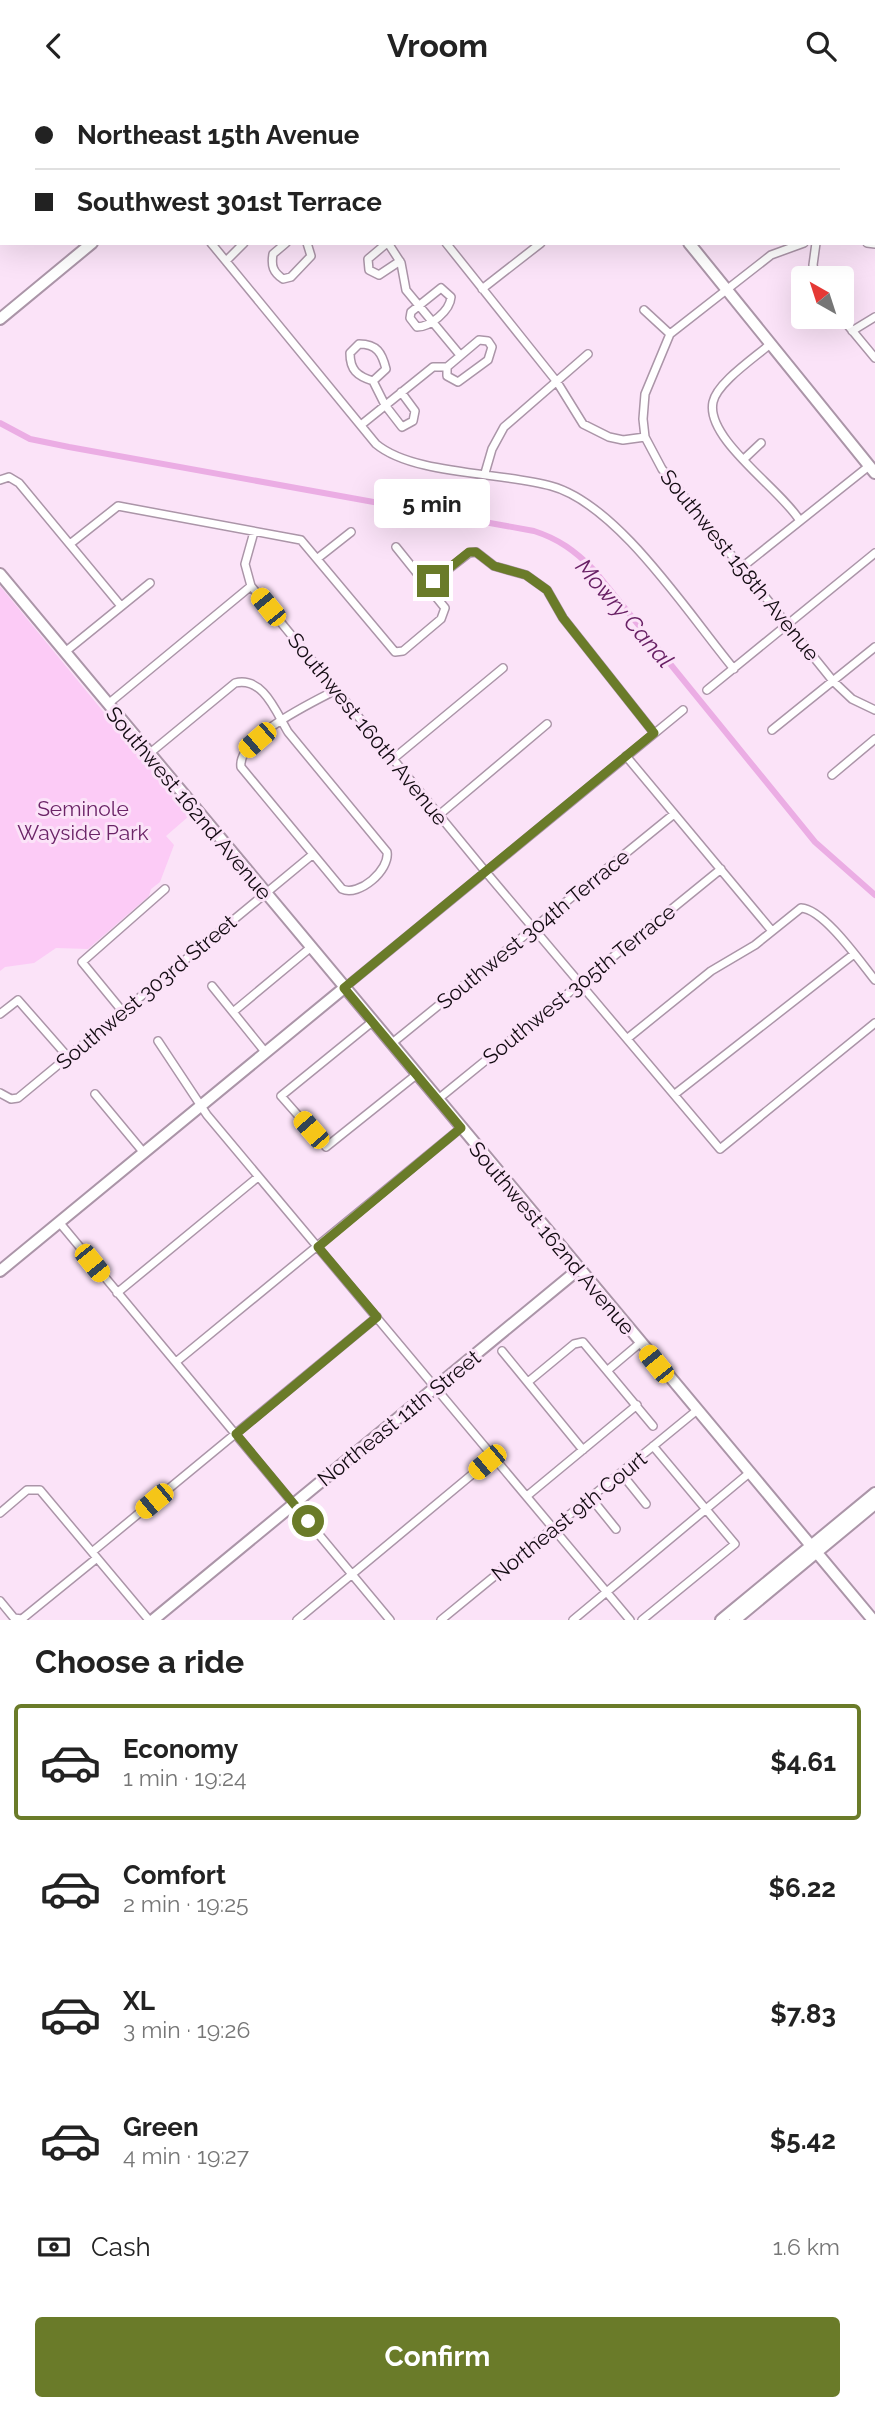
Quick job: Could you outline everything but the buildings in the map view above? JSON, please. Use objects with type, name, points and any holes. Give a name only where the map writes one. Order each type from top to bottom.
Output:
[{"type":"street","points":[[0,319],[90,245]]},
{"type":"street","points":[[213,245],[376,444],[397,458],[552,486],[607,516],[734,669]]},
{"type":"street","points":[[226,261],[242,245]]},
{"type":"street","points":[[284,245],[273,254],[272,262],[276,275],[283,279],[291,277],[311,256],[308,245]]},
{"type":"street","points":[[385,245],[369,259],[369,270],[376,275],[383,274],[400,261]]},
{"type":"street","points":[[388,245],[400,261],[403,284],[460,355]]},
{"type":"street","points":[[448,245],[557,381],[583,424],[609,437],[624,440],[645,437],[645,394],[670,334],[771,255],[798,245]]},
{"type":"street","points":[[482,289],[538,245]]},
{"type":"street","points":[[691,245],[872,470],[800,521],[741,568]]},
{"type":"street","points":[[813,266],[816,245]]},
{"type":"street","points":[[437,289],[445,289],[451,301],[448,308],[432,321],[422,327],[412,323],[411,312],[437,289]]},
{"type":"street","points":[[644,310],[670,334]]},
{"type":"street","points":[[875,317],[852,331],[875,359]]},
{"type":"street","points":[[361,425],[433,367],[447,367],[479,340],[488,341],[492,347],[488,360],[458,382],[447,376],[447,367]]},
{"type":"street","points":[[373,381],[386,369],[383,358],[378,349],[370,344],[359,344],[350,353],[350,363],[355,373],[373,381],[384,405],[402,426],[413,421],[415,411],[401,392]]},
{"type":"street","points":[[769,345],[727,380],[713,401],[713,414],[723,437],[780,495],[800,521]]},
{"type":"street","points":[[485,473],[492,449],[504,427],[589,354]]},
{"type":"street","name":"Southwest 158th Avenue","points":[[645,437],[662,470],[833,681],[852,699],[875,710]]},
{"type":"street","points":[[744,459],[761,443]]},
{"type":"street","points":[[0,480],[9,477],[19,483],[121,606]]},
{"type":"street","points":[[70,544],[118,506],[301,540],[395,652],[403,651],[442,619],[445,608],[396,547]]},
{"type":"street","points":[[108,704],[251,586],[246,564],[254,532]]},
{"type":"street","points":[[318,558],[351,532]]},
{"type":"street","points":[[428,585],[469,552],[476,552],[494,566],[526,575],[547,590],[563,618],[654,733]]},
{"type":"street","points":[[707,690],[875,553]]},
{"type":"street","name":"Southwest 162nd Avenue","points":[[0,574],[748,1474],[873,1620]]},
{"type":"street","points":[[65,652],[150,583]]},
{"type":"street","name":"Southwest 160th Avenue","points":[[251,586],[580,984]]},
{"type":"street","points":[[772,730],[875,647]]},
{"type":"street","points":[[393,759],[503,668]]},
{"type":"street","points":[[150,753],[235,683],[247,680],[255,684],[281,720],[387,852],[385,868],[356,891],[350,893],[342,890],[241,767],[240,759],[244,752],[281,720],[336,690]]},
{"type":"street","points":[[0,1271],[683,710]]},
{"type":"street","points":[[439,815],[547,725]]},
{"type":"street","points":[[832,775],[875,739]]},
{"type":"street","points":[[626,756],[772,931]]},
{"type":"street","name":"Southwest 304th Terrace","points":[[391,1044],[674,814]]},
{"type":"street","name":"Southwest 303rd Street","points":[[0,1093],[11,1099],[18,1098],[312,855]]},
{"type":"street","name":"Southwest 305th Terrace","points":[[437,1100],[721,869]]},
{"type":"street","points":[[123,1012],[82,962],[165,890]]},
{"type":"street","points":[[628,1038],[711,971],[744,952],[796,911],[807,908],[827,923],[875,980]]},
{"type":"street","points":[[233,1012],[310,948]]},
{"type":"street","points":[[675,1094],[854,954]]},
{"type":"street","points":[[580,984],[720,1149],[875,1024]]},
{"type":"street","points":[[212,986],[266,1053]]},
{"type":"street","points":[[0,1014],[18,1000],[68,1057]]},
{"type":"street","points":[[372,1022],[282,1096],[326,1147],[416,1075]]},
{"type":"street","points":[[158,1041],[200,1106],[630,1620]]},
{"type":"street","points":[[95,1094],[144,1153]]},
{"type":"street","points":[[176,1362],[461,1128]]},
{"type":"street","points":[[117,1293],[258,1177]]},
{"type":"street","points":[[59,1222],[390,1620]]},
{"type":"street","name":"Northeast 11th Street","points":[[151,1620],[435,1387],[441,1385],[579,1269]]},
{"type":"street","points":[[0,1601],[14,1618],[22,1619],[236,1434],[377,1317]]},
{"type":"street","points":[[528,1382],[574,1344],[583,1342],[653,1426]]},
{"type":"street","points":[[608,1370],[640,1343]]},
{"type":"street","points":[[502,1351],[583,1450]]},
{"type":"street","points":[[527,1496],[637,1405]]},
{"type":"street","name":"Northeast 9th Court","points":[[441,1620],[696,1411]]},
{"type":"street","points":[[642,1620],[735,1544],[653,1447]]},
{"type":"street","points":[[297,1620],[493,1457]]},
{"type":"street","points":[[621,1473],[646,1504]]},
{"type":"street","points":[[573,1620],[748,1474]]},
{"type":"street","points":[[0,1513],[27,1490],[40,1490],[151,1620]]},
{"type":"street","points":[[735,1620],[875,1493]]},
{"type":"street","points":[[591,1498],[616,1529]]},
{"type":"street","points":[[721,1620],[875,1504]]},
{"type":"green space","name":"Seminole Wayside Park","points":[[0,586],[189,816],[166,836],[174,845],[160,882],[151,889],[149,896],[88,949],[56,948],[34,963],[5,967],[0,971]]},
{"type":"waterway","name":"Mowry Canal","points":[[0,423],[30,439],[534,531],[559,542],[593,569],[815,842],[875,895]]},
{"type":"route","points":[[308,1521],[236,1434],[377,1317],[318,1247],[461,1128],[344,988],[654,733],[563,618],[547,590],[526,575],[494,566],[476,552],[469,552],[433,581]]}]
